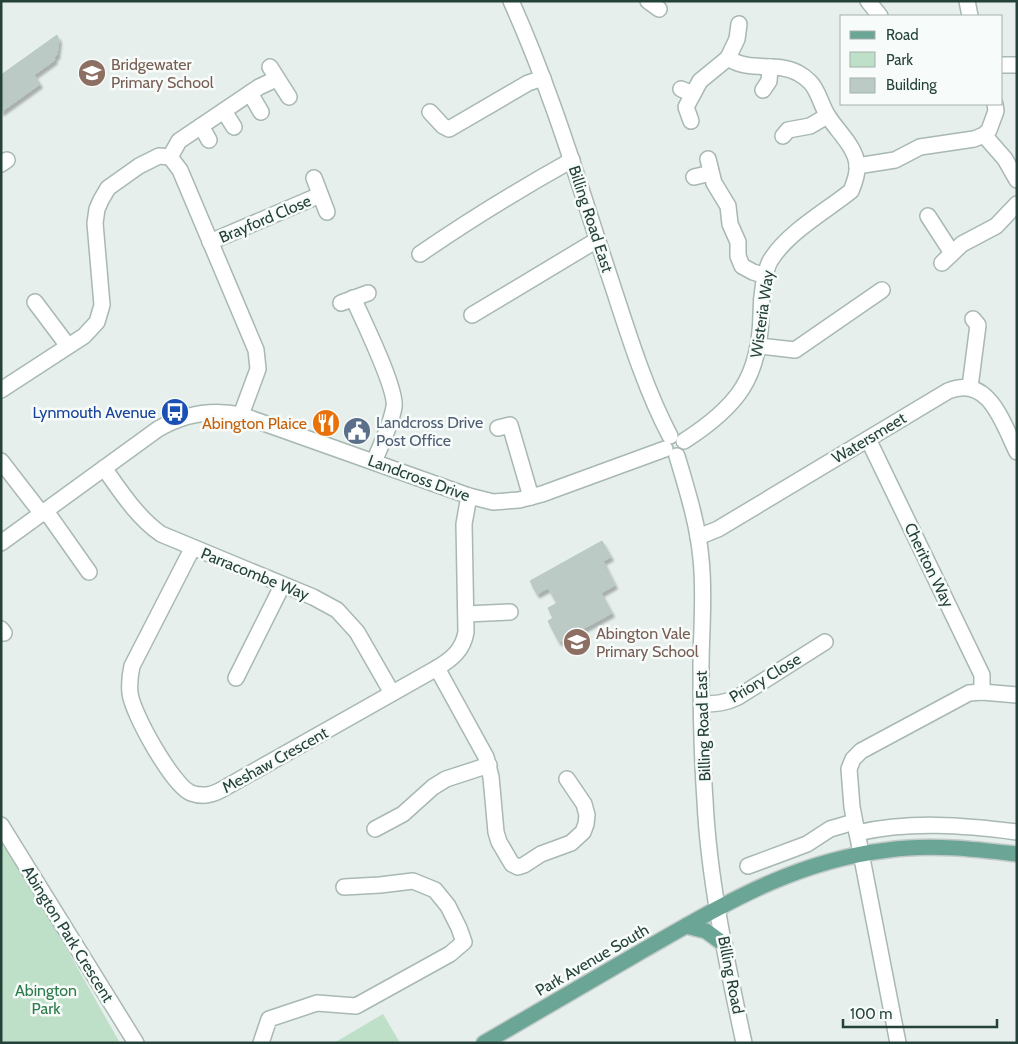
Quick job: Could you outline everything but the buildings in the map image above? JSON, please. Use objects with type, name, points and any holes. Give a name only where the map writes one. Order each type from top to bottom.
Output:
[{"type":"main road","name":"Park Avenue South","points":[[484,1043],[718,908],[788,874],[861,854],[889,850],[944,847],[1017,854]]},
{"type":"main road","points":[[686,926],[706,931],[724,945]]},
{"type":"street","name":"Billing Road East","points":[[512,1],[543,78],[572,160],[597,240],[642,370],[674,446],[698,536],[703,578],[701,669],[705,800],[708,846],[718,908]]},
{"type":"street","points":[[868,1],[879,15]]},
{"type":"street","points":[[967,1],[970,15]]},
{"type":"street","points":[[691,121],[686,107],[687,91],[728,58],[737,40],[738,23]]},
{"type":"street","points":[[728,58],[746,66],[788,69],[800,74],[811,83],[827,116],[855,156],[857,166],[895,160],[920,147],[974,139],[984,135],[989,130],[996,111],[996,105]]},
{"type":"street","points":[[1003,65],[1017,65]]},
{"type":"street","points":[[763,90],[769,81],[770,67]]},
{"type":"street","points":[[170,157],[179,141],[250,93],[273,73],[289,97]]},
{"type":"street","points":[[430,112],[443,126],[449,129],[528,84],[543,78]]},
{"type":"street","points":[[250,93],[261,112]]},
{"type":"street","points":[[224,111],[234,127]]},
{"type":"street","points":[[783,136],[788,130],[810,126],[827,116]]},
{"type":"street","points":[[201,126],[209,140]]},
{"type":"street","points":[[984,135],[1005,159],[1017,180]]},
{"type":"street","points":[[1,390],[92,328],[101,314],[102,305],[95,223],[96,209],[100,200],[112,184],[139,166],[158,156],[170,157],[180,170],[253,341],[258,359],[258,369],[241,415]]},
{"type":"street","points":[[420,254],[460,226],[572,160]]},
{"type":"street","points":[[694,177],[709,166],[714,182],[728,206],[730,224],[738,242],[738,256],[742,266],[766,276]]},
{"type":"street","name":"Wisteria Way","points":[[674,446],[716,417],[739,394],[754,368],[760,346],[761,305],[771,259],[789,238],[851,191],[857,166]]},
{"type":"street","name":"Brayford Close","points":[[314,178],[327,212]]},
{"type":"street","name":"Brayford Close","points":[[210,242],[320,195]]},
{"type":"street","points":[[928,216],[947,258],[962,244],[996,226],[1017,204]]},
{"type":"street","points":[[472,315],[597,240]]},
{"type":"street","points":[[760,346],[795,350],[872,291]]},
{"type":"street","points":[[368,293],[347,300],[389,382],[394,400],[391,419],[374,462]]},
{"type":"street","points":[[34,302],[68,346]]},
{"type":"street","points":[[977,320],[970,387],[980,391],[989,398],[1017,452]]},
{"type":"street","name":"Watersmeet","points":[[698,536],[718,529],[948,391],[958,387],[970,387]]},
{"type":"street","name":"Landcross Drive","points":[[1,543],[158,429],[174,421],[205,413],[219,412],[241,415],[469,496],[493,502],[513,501],[531,497],[674,446]]},
{"type":"street","points":[[509,426],[531,497]]},
{"type":"street","name":"Cheriton Way","points":[[868,439],[982,675],[982,692]]},
{"type":"street","points":[[1,461],[44,512],[89,572]]},
{"type":"street","name":"Parracombe Way","points":[[104,468],[135,510],[151,527],[171,540],[320,601],[337,610],[357,632],[392,693]]},
{"type":"street","name":"Meshaw Crescent","points":[[192,549],[132,666],[130,694],[138,718],[172,776],[184,789],[200,795],[214,793],[437,668],[455,656],[462,646],[466,632],[464,524],[469,496]]},
{"type":"street","points":[[236,678],[282,586]]},
{"type":"street","points":[[466,614],[510,612]]},
{"type":"street","name":"Priory Close","points":[[702,704],[728,702],[738,697],[825,642]]},
{"type":"street","points":[[437,668],[483,750],[489,765],[496,832],[512,864],[518,867],[524,865],[541,854],[570,843],[583,832],[587,815],[584,804],[567,779]]},
{"type":"street","points":[[898,1043],[855,828],[849,769],[853,759],[861,751],[969,693],[982,692],[1017,695]]},
{"type":"street","points":[[374,829],[403,814],[446,778],[489,765]]},
{"type":"street","name":"Abington Park Crescent","points":[[1,825],[136,1043]]},
{"type":"street","points":[[748,866],[814,841],[830,830],[941,825],[972,826],[1017,832]]},
{"type":"street","points":[[261,1043],[269,1019],[317,1003],[356,1006],[450,954],[464,942],[448,906],[436,890],[413,881],[344,887]]},
{"type":"street","name":"Billing Road","points":[[718,908],[744,1043]]},
{"type":"green space","name":"Abington Park","points":[[1,842],[38,898],[120,1043],[1,1043]]},
{"type":"green space","points":[[383,1014],[400,1043],[334,1043]]},
{"type":"place","name":"Bridgewater Primary School","points":[[92,73]]},
{"type":"place","name":"Lynmouth Avenue","points":[[175,412]]},
{"type":"place","name":"Abington Plaice","points":[[326,423]]},
{"type":"place","name":"Landcross Drive Post Office","points":[[357,431]]},
{"type":"place","name":"Abington Vale Primary School","points":[[577,642]]}]
